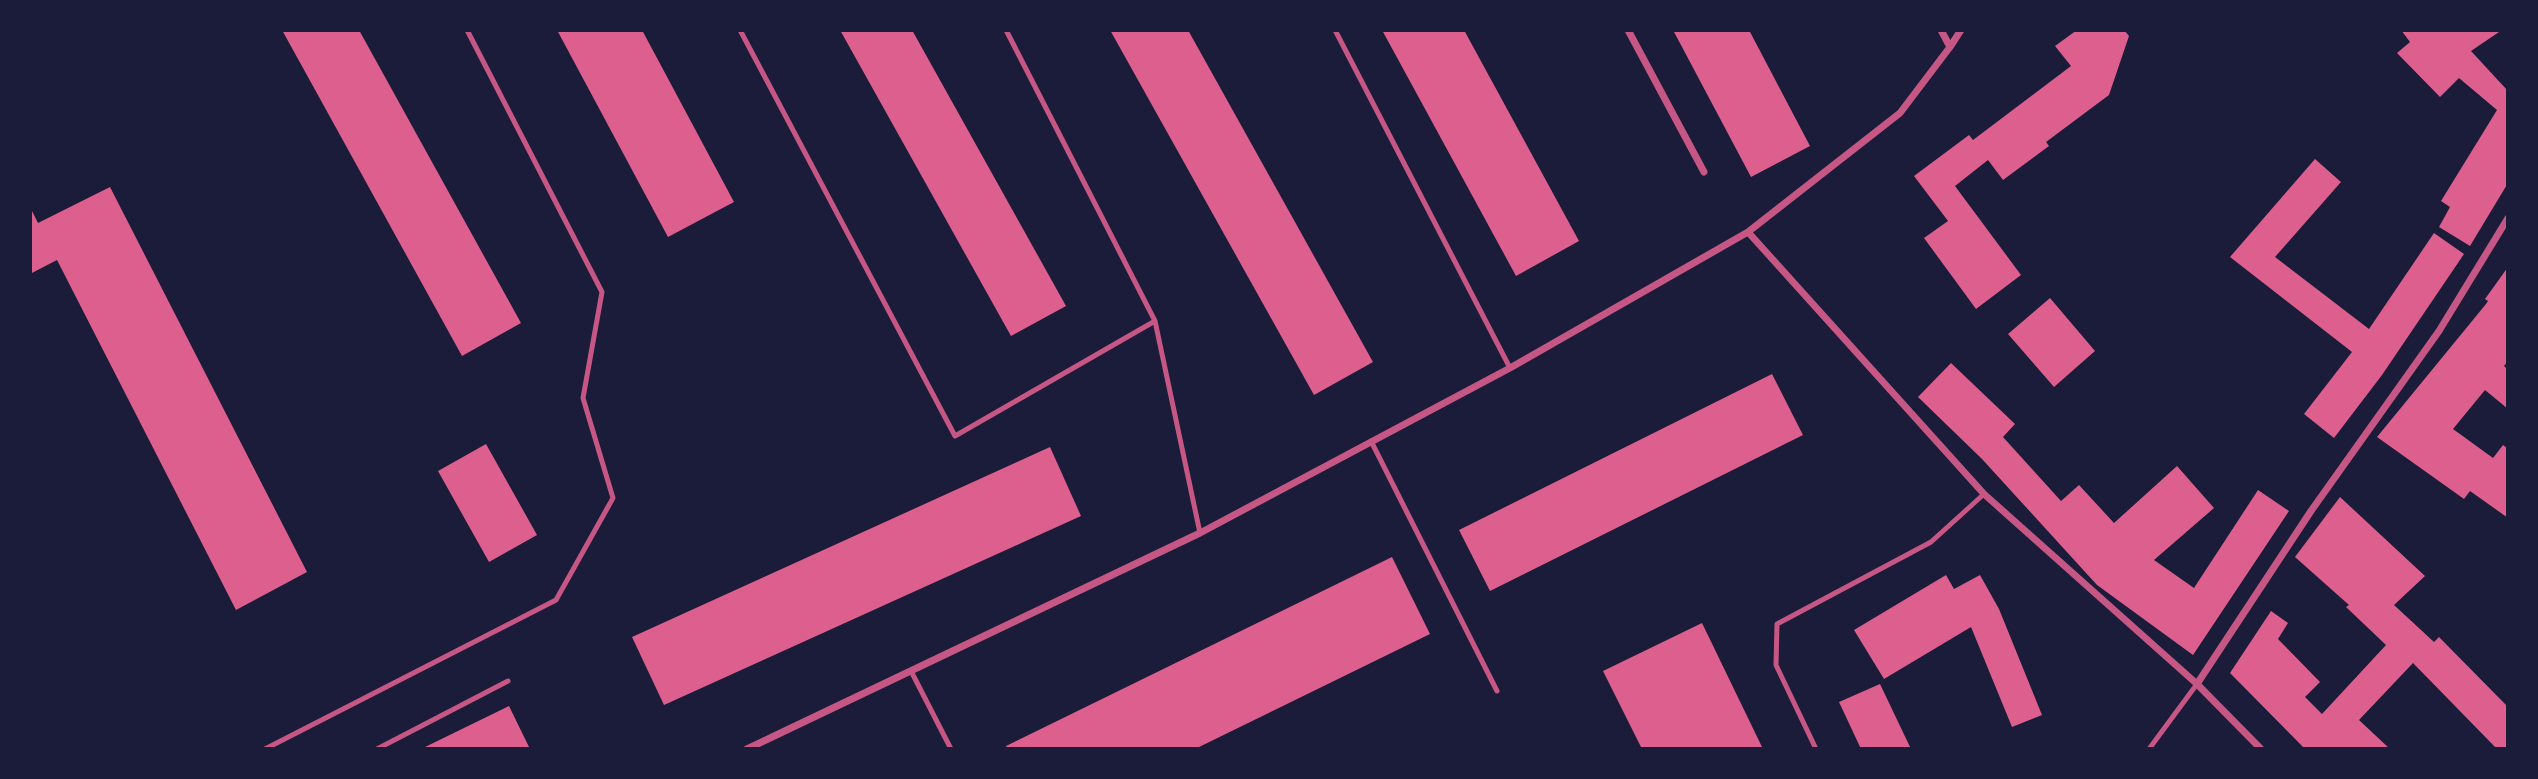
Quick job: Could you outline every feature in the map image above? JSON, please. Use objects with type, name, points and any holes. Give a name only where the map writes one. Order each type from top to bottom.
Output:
[{"type":"street","points":[[1628,30],[1704,172]]},
{"type":"street","points":[[1941,30],[1950,47]]},
{"type":"street","points":[[747,749],[1200,533],[1510,368],[1748,232],[1900,113],[1961,30]]},
{"type":"street","points":[[2197,684],[2311,511],[2439,331],[2508,218]]},
{"type":"street","points":[[1748,232],[1984,494],[2197,684],[2261,749]]},
{"type":"lane","points":[[265,749],[556,600],[612,498],[583,398],[602,292],[467,30]]},
{"type":"lane","points":[[740,30],[955,436],[1154,321]]},
{"type":"lane","points":[[1006,30],[1154,321],[1200,533]]},
{"type":"lane","points":[[1335,30],[1510,368]]},
{"type":"lane","points":[[1371,442],[1497,691]]},
{"type":"lane","points":[[1816,749],[1776,665],[1777,624],[1931,542],[1984,494]]},
{"type":"lane","points":[[911,671],[951,749]]},
{"type":"lane","points":[[377,749],[508,681]]},
{"type":"lane","points":[[2149,749],[2197,684]]},
{"type":"building","points":[[282,30],[359,30],[521,323],[462,356]]},
{"type":"building","points":[[557,30],[642,30],[734,202],[668,237]]},
{"type":"building","points":[[840,30],[912,30],[1066,306],[1011,336]]},
{"type":"building","points":[[1110,30],[1188,30],[1373,362],[1314,395]]},
{"type":"building","points":[[1382,30],[1464,30],[1579,241],[1516,276]]},
{"type":"building","points":[[1673,30],[1749,30],[1810,146],[1751,177]]},
{"type":"building","points":[[2077,30],[2124,30],[2129,36],[2109,95],[2046,142],[2049,146],[2003,180],[1988,160],[1955,186],[2021,275],[1976,309],[1924,238],[1948,221],[1914,176],[1969,135],[1973,140],[2071,66],[2055,46]]},
{"type":"building","points":[[2401,30],[2502,30],[2471,51],[2508,91],[2508,183],[2470,246],[2439,227],[2450,207],[2441,201],[2497,110],[2459,78],[2440,97],[2397,53],[2410,42]]},
{"type":"building","points":[[2315,159],[2341,182],[2275,257],[2369,329],[2434,233],[2464,254],[2382,375],[2334,438],[2304,414],[2352,352],[2230,257]]},
{"type":"building","points":[[110,187],[307,572],[236,610],[57,260],[30,274],[30,207],[38,223]]},
{"type":"building","points":[[2508,267],[2508,361],[2504,366],[2508,370],[2508,409],[2485,390],[2453,429],[2493,458],[2503,445],[2508,449],[2508,518],[2470,491],[2464,499],[2377,437],[2486,304],[2488,301],[2485,299]]},
{"type":"building","points":[[2050,298],[2095,351],[2054,387],[2008,334]]},
{"type":"building","points":[[1951,363],[2015,424],[2003,437],[2061,501],[2079,485],[2114,523],[2177,466],[2214,508],[2154,560],[2194,588],[2258,490],[2289,511],[2193,655],[2097,585],[1982,459],[1918,397]]},
{"type":"building","points":[[1772,374],[1803,435],[1490,591],[1459,530]]},
{"type":"building","points":[[486,444],[537,535],[489,562],[438,471]]},
{"type":"building","points":[[1050,447],[1081,516],[664,705],[632,637]]},
{"type":"building","points":[[2340,497],[2425,576],[2394,605],[2434,642],[2439,637],[2508,707],[2508,749],[2497,749],[2413,663],[2359,720],[2390,749],[2305,749],[2230,673],[2271,611],[2288,623],[2278,639],[2320,682],[2305,697],[2322,714],[2386,645],[2346,607],[2349,605],[2295,557]]},
{"type":"building","points":[[1392,557],[1430,634],[1195,749],[1008,749],[1006,746]]},
{"type":"building","points":[[1946,575],[1954,589],[1980,575],[1999,609],[2042,715],[2012,727],[1971,627],[1884,679],[1854,630]]},
{"type":"building","points":[[1702,623],[1763,749],[1642,749],[1603,671]]},
{"type":"building","points":[[1880,684],[1911,749],[1861,749],[1839,702]]},
{"type":"building","points":[[509,706],[530,749],[421,749]]}]
